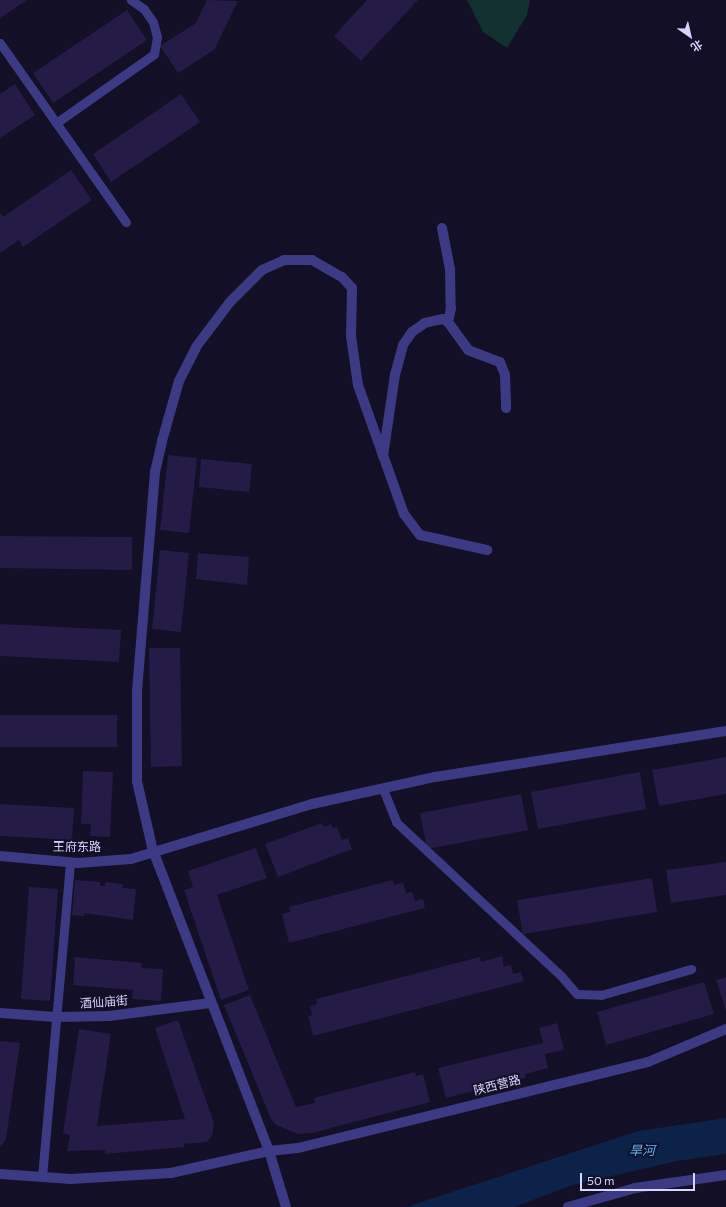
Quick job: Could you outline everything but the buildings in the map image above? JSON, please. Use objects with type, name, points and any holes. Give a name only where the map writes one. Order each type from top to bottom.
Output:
[{"type":"street","points":[[442,228],[450,269],[451,308],[448,322]]},
{"type":"street","points":[[286,1207],[269,1151],[210,1003],[153,851],[137,781],[138,691],[155,472],[179,382],[196,348],[230,302],[262,270],[284,260],[312,260],[342,277],[352,288],[351,336],[358,385],[383,459],[404,514],[420,535],[487,550]]},
{"type":"street","points":[[383,459],[395,375],[403,345],[412,332],[425,323],[443,319],[448,322],[468,350],[500,362],[505,375],[506,408]]},
{"type":"street","name":"王府东路","points":[[0,856],[70,862],[131,859],[153,851],[192,842],[312,804],[435,778],[726,731]]},
{"type":"street","name":"酒仙庙街","points":[[0,1013],[56,1017],[109,1016],[210,1003]]},
{"type":"street","name":"陕西营路","points":[[0,1174],[70,1179],[171,1173],[269,1151],[298,1148],[648,1062],[726,1029]]},
{"type":"street","points":[[568,1207],[635,1188],[726,1176]]},
{"type":"lane","points":[[56,123],[154,54],[157,37],[153,22],[144,9],[131,0]]},
{"type":"lane","points":[[0,43],[126,222]]},
{"type":"lane","points":[[383,789],[396,822],[562,977],[577,994],[601,996],[691,969]]},
{"type":"lane","points":[[42,1177],[70,862]]},
{"type":"green space","points":[[467,0],[530,0],[527,15],[507,48],[483,32]]},
{"type":"water","name":"旱河","points":[[726,1118],[726,1154],[677,1161],[569,1186],[515,1207],[406,1207],[638,1131]]}]
